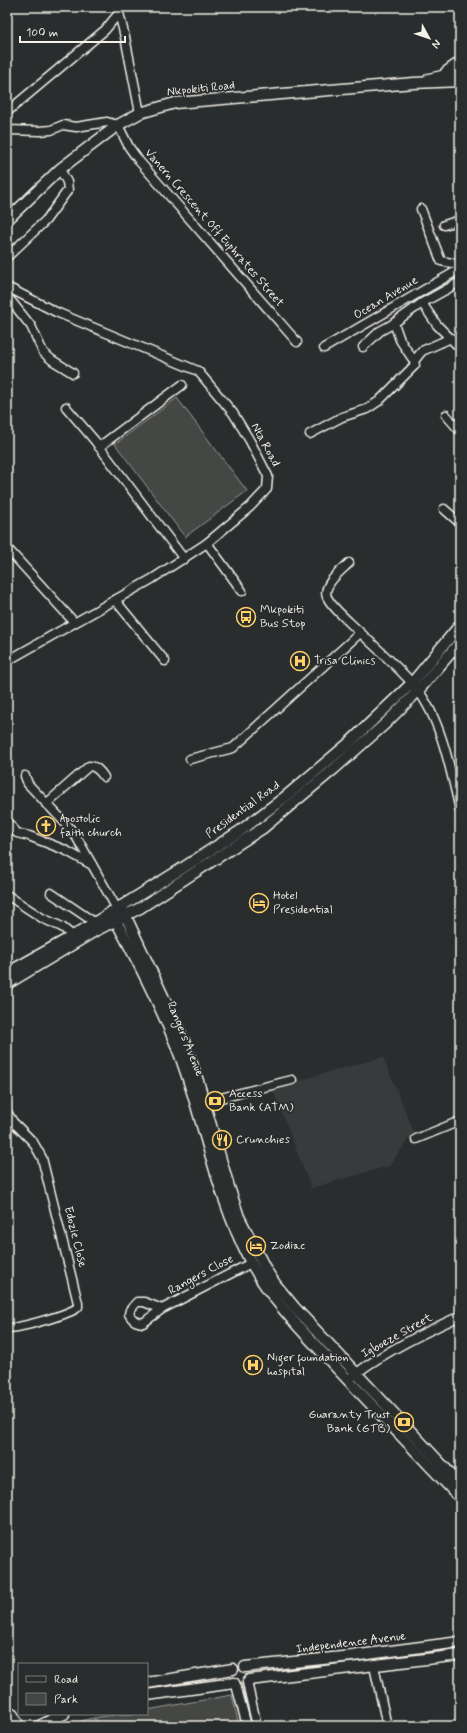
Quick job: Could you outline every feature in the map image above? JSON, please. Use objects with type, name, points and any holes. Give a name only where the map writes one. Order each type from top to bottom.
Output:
[{"type":"main road","points":[[438,76],[460,62]]},
{"type":"main road","points":[[414,84],[438,76],[460,72]]},
{"type":"main road","points":[[414,84],[460,81]]},
{"type":"main road","name":"Nkpokiti Road","points":[[7,220],[60,170],[118,125],[140,113],[175,103],[414,84]]},
{"type":"main road","name":"Presidential Road","points":[[118,913],[140,908],[262,828],[334,769],[385,724],[415,687],[460,625]]},
{"type":"main road","name":"Presidential Road","points":[[10,977],[118,913],[233,835],[285,797],[415,687],[460,642]]},
{"type":"main road","points":[[130,935],[132,920],[140,908]]},
{"type":"main road","points":[[118,913],[130,935]]},
{"type":"main road","points":[[94,927],[108,928],[130,935]]},
{"type":"main road","name":"Presidential Road","points":[[10,977],[73,936],[94,927]]},
{"type":"main road","name":"Rangers Avenue","points":[[130,935],[184,1041],[205,1102],[239,1217],[262,1263],[276,1285],[352,1377],[460,1498]]},
{"type":"main road","name":"Rangers Avenue","points":[[130,935],[186,1073],[222,1198],[234,1230],[251,1263],[289,1318],[352,1377],[460,1484]]},
{"type":"main road","name":"Independence Avenue","points":[[245,1667],[359,1656],[460,1642]]},
{"type":"main road","name":"Independence Avenue","points":[[248,1681],[460,1655]]},
{"type":"main road","points":[[148,1682],[233,1669],[239,1666],[245,1667],[249,1672],[248,1681],[242,1685],[235,1684],[148,1695]]},
{"type":"main road","points":[[233,1669],[231,1676],[235,1684]]},
{"type":"main road","points":[[12,1711],[19,1726]]},
{"type":"main road","points":[[38,1726],[62,1715]]},
{"type":"street","points":[[7,112],[105,30],[119,10]]},
{"type":"street","points":[[119,10],[140,113]]},
{"type":"street","points":[[7,130],[40,132],[51,130],[63,125],[76,127],[107,122],[118,125]]},
{"type":"street","name":"Vanern Crescent Off Euphrates Street","points":[[118,125],[129,147],[139,161],[297,342]]},
{"type":"street","points":[[7,258],[46,220],[68,190],[67,182],[60,170]]},
{"type":"street","points":[[421,209],[441,261],[452,263],[460,268]]},
{"type":"street","points":[[444,225],[460,220]]},
{"type":"street","name":"Ocean Avenue","points":[[324,348],[460,268]]},
{"type":"street","points":[[363,347],[375,335],[422,303],[460,282]]},
{"type":"street","name":"Nta Road","points":[[7,286],[56,312],[198,370],[229,408],[250,440],[268,476],[269,482],[267,488],[250,507],[207,543],[184,559],[152,579],[7,661]]},
{"type":"street","points":[[7,296],[31,326],[44,352],[52,360],[73,373]]},
{"type":"street","points":[[422,303],[434,322],[459,347]]},
{"type":"street","points":[[394,323],[400,340],[414,361]]},
{"type":"street","points":[[310,434],[342,417],[367,408],[379,401],[413,367],[414,361],[422,351],[451,338]]},
{"type":"street","points":[[99,447],[182,385]]},
{"type":"street","points":[[66,407],[99,447],[184,559]]},
{"type":"street","points":[[446,415],[460,431]]},
{"type":"street","points":[[444,509],[460,523]]},
{"type":"street","points":[[207,543],[242,591]]},
{"type":"street","points":[[7,548],[74,622]]},
{"type":"street","points":[[349,563],[328,586],[326,592],[331,603],[415,687],[430,711],[440,736],[460,810]]},
{"type":"street","points":[[115,600],[165,661]]},
{"type":"street","points":[[190,759],[233,748],[360,633]]},
{"type":"street","points":[[46,804],[89,766],[93,766],[98,769],[104,776]]},
{"type":"street","points":[[27,780],[46,804],[70,827],[93,865],[103,887],[118,913]]},
{"type":"street","points":[[7,822],[17,833],[65,850],[93,865]]},
{"type":"street","points":[[50,892],[94,927]]},
{"type":"street","points":[[7,895],[42,918],[62,927],[73,936]]},
{"type":"street","points":[[205,1102],[292,1080]]},
{"type":"street","name":"Edozie Close","points":[[7,1112],[13,1122],[34,1142],[42,1158],[78,1303],[78,1307],[70,1313],[7,1328]]},
{"type":"street","points":[[416,1139],[460,1121]]},
{"type":"street","name":"Rangers Close","points":[[162,1309],[251,1263]]},
{"type":"street","name":"Igboeze Street","points":[[352,1377],[424,1333],[460,1316]]},
{"type":"street","points":[[374,1666],[387,1726]]},
{"type":"street","points":[[248,1681],[257,1726]]},
{"type":"street","points":[[235,1684],[247,1726]]},
{"type":"shaded area","points":[[383,1057],[414,1132],[389,1166],[311,1188],[272,1088]]},
{"type":"green space","points":[[177,398],[247,491],[185,537],[115,444]]},
{"type":"green space","points":[[232,1695],[239,1726],[68,1726],[97,1717],[117,1715],[148,1715],[148,1710]]},
{"type":"place","name":"Mkpokiti Bus Stop","points":[[246,617]]},
{"type":"place","name":"Trisa Clinics","points":[[300,661]]},
{"type":"place","name":"Apostolic faith church","points":[[46,826]]},
{"type":"place","name":"Hotel Presidential","points":[[259,903]]},
{"type":"place","name":"Access Bank (ATM)","points":[[215,1101]]},
{"type":"place","name":"Crunchies","points":[[222,1140]]},
{"type":"place","name":"Zodiac","points":[[256,1246]]},
{"type":"place","name":"Niger foundation hospital","points":[[253,1365]]},
{"type":"place","name":"Guaranty Trust Bank (GTB)","points":[[404,1422]]}]
